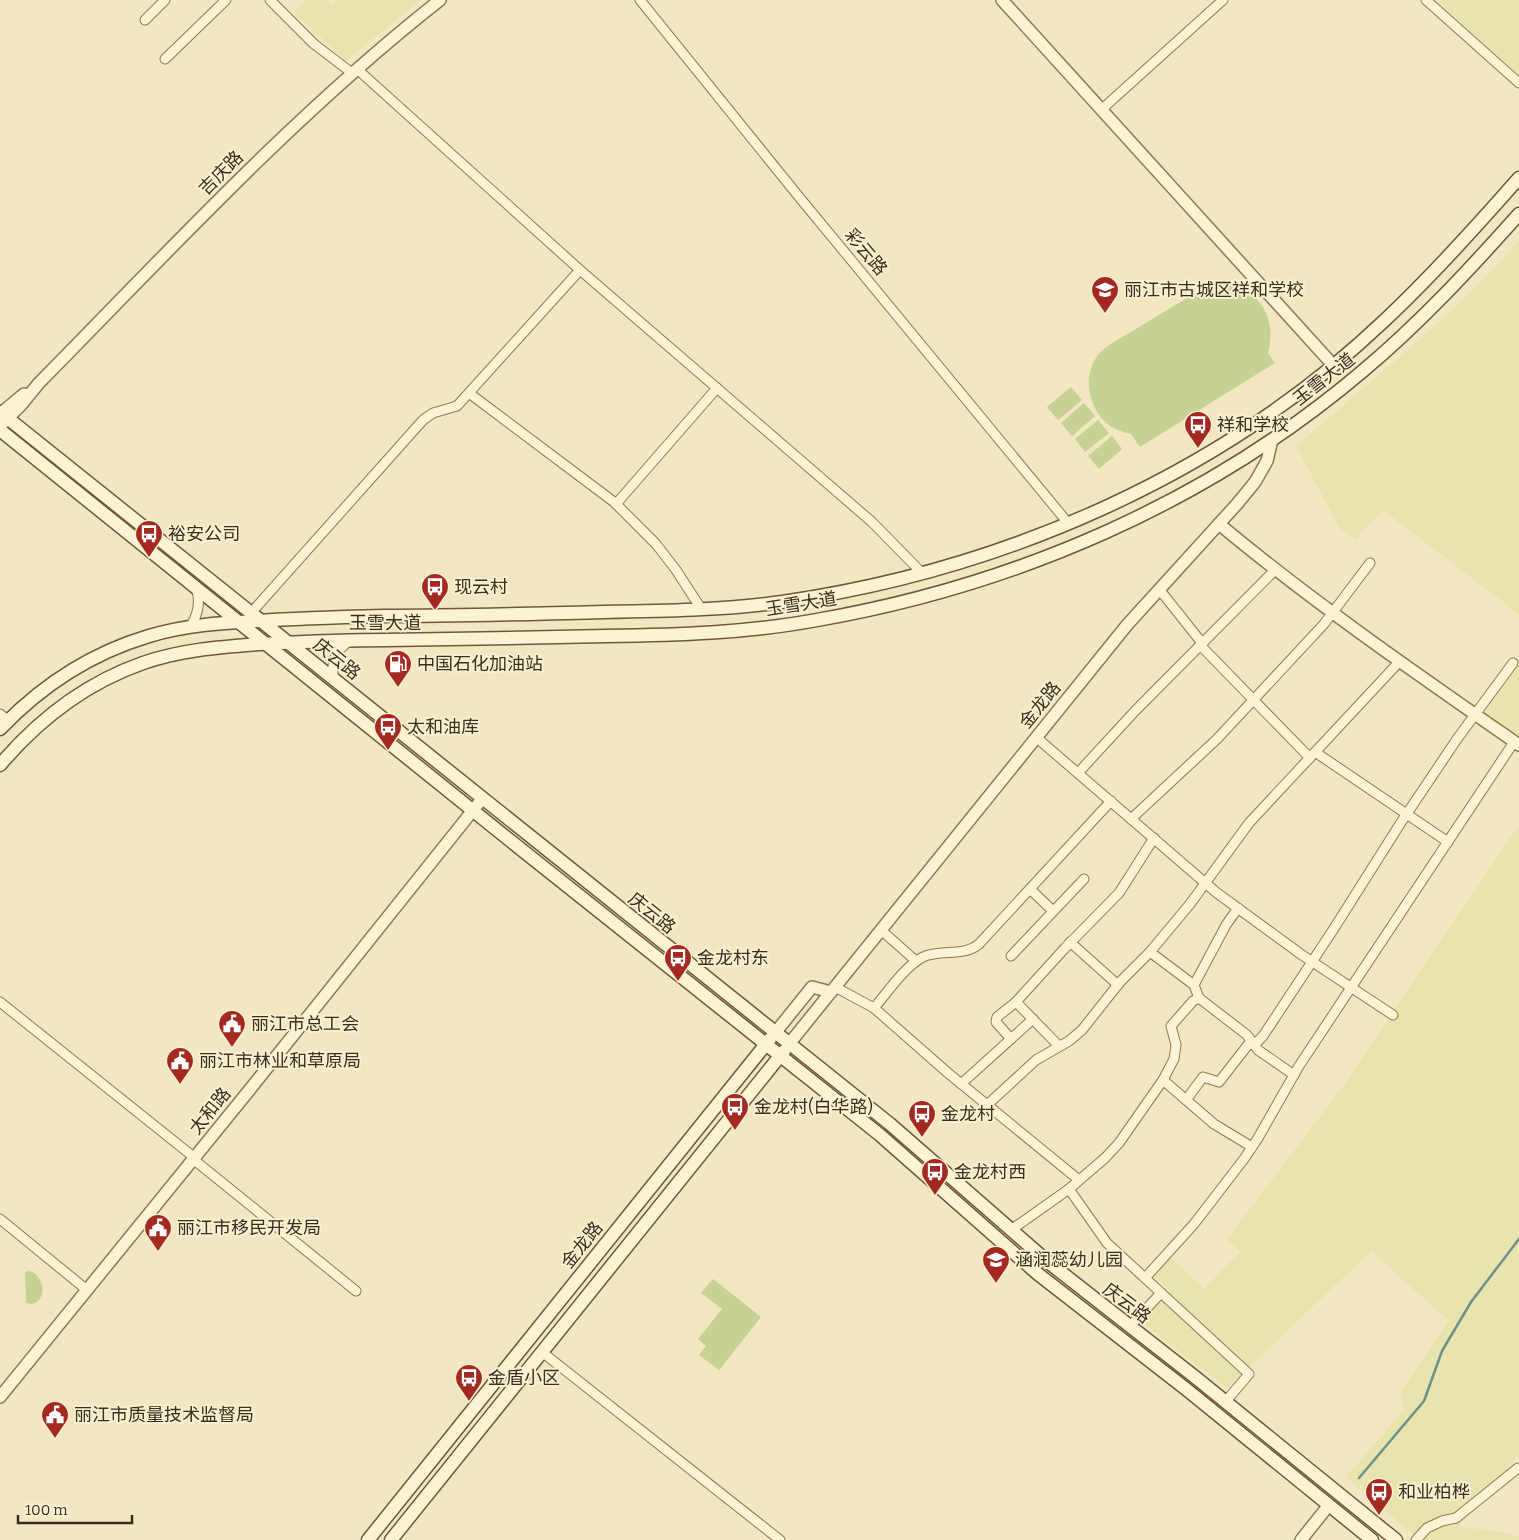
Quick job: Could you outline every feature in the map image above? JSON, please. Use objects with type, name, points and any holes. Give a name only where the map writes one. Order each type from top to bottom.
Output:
[{"type":"main road","name":"玉雪大道","points":[[3,721],[71,671],[93,659],[142,638],[190,627],[238,622],[256,617],[482,616],[702,610],[749,606],[813,597],[922,573],[987,554],[1068,523],[1128,496],[1210,452],[1255,423],[1333,365],[1384,321],[1420,286],[1519,178]]},
{"type":"main road","name":"玉雪大道","points":[[0,765],[23,739],[46,718],[83,692],[112,676],[143,663],[181,653],[215,647],[351,640],[490,639],[704,633],[784,625],[880,608],[967,586],[1025,566],[1085,542],[1186,493],[1272,440],[1334,394],[1401,338],[1466,272],[1519,214]]},
{"type":"main road","name":"庆云路","points":[[2,417],[334,679],[890,1124],[1073,1283],[1226,1401],[1396,1540]]},
{"type":"main road","name":"庆云路","points":[[0,430],[880,1136],[1051,1284],[1186,1389],[1372,1540]]},
{"type":"main road","name":"金龙路","points":[[368,1540],[775,1033]]},
{"type":"main road","name":"金龙路","points":[[391,1540],[789,1044]]},
{"type":"street","points":[[145,20],[165,0]]},
{"type":"street","points":[[165,59],[226,0]]},
{"type":"street","points":[[270,0],[314,44],[354,71],[580,270],[872,522],[922,573]]},
{"type":"street","name":"吉庆路","points":[[2,417],[39,383],[245,173],[354,71],[440,0]]},
{"type":"street","name":"彩云路","points":[[640,0],[795,192],[1068,523]]},
{"type":"street","points":[[1002,0],[1333,365]]},
{"type":"street","points":[[1102,110],[1223,0]]},
{"type":"street","points":[[1427,1],[1519,83]]},
{"type":"street","points":[[256,617],[423,420],[432,413],[457,406],[580,270]]},
{"type":"street","points":[[616,504],[717,388]]},
{"type":"street","points":[[469,393],[616,504],[661,550],[702,610]]},
{"type":"street","name":"金龙路","points":[[789,1044],[1127,625],[1255,482],[1267,461],[1272,440]]},
{"type":"street","points":[[1145,1278],[1212,1202],[1252,1147],[1294,1075],[1516,743],[1333,613],[1275,570],[1219,524]]},
{"type":"street","points":[[1131,819],[1217,739],[1254,700],[1333,613],[1370,563]]},
{"type":"street","points":[[1078,773],[1135,710],[1275,570]]},
{"type":"street","points":[[190,627],[198,611],[199,599],[196,588]]},
{"type":"street","points":[[1159,589],[1201,644],[1254,700],[1313,755],[1448,842]]},
{"type":"street","points":[[334,679],[332,669],[336,654],[342,646],[351,640]]},
{"type":"street","points":[[987,1105],[1030,1065],[1082,1030],[1118,985],[1150,952],[1249,823],[1400,662]]},
{"type":"street","points":[[1186,1100],[1203,1076],[1219,1082],[1253,1043],[1263,1036],[1407,814],[1513,663]]},
{"type":"street","points":[[1037,738],[1238,908],[1312,962],[1393,1015]]},
{"type":"street","name":"太和路","points":[[0,1397],[482,799]]},
{"type":"street","points":[[874,1008],[916,961],[934,954],[967,951],[975,947],[1111,801]]},
{"type":"street","points":[[1011,1039],[996,1022],[997,1018],[1016,1002],[1070,942],[1119,893],[1154,838]]},
{"type":"street","points":[[1011,956],[1084,880]]},
{"type":"street","points":[[1030,889],[1054,911]]},
{"type":"street","points":[[1194,985],[1226,925],[1238,908]]},
{"type":"street","points":[[882,930],[916,961]]},
{"type":"street","points":[[1070,942],[1118,985]]},
{"type":"street","points":[[1150,952],[1194,985],[1199,998],[1247,1035],[1258,1050],[1294,1075]]},
{"type":"street","name":"金龙路","points":[[775,1033],[812,987],[833,989]]},
{"type":"street","points":[[833,989],[874,1008],[961,1084],[1079,1180]]},
{"type":"street","points":[[1011,1230],[1068,1189],[1114,1148],[1163,1080],[1175,1054],[1176,1045],[1171,1026],[1193,1001],[1199,998]]},
{"type":"street","points":[[0,1002],[356,1291]]},
{"type":"street","points":[[1016,1002],[1059,1046]]},
{"type":"street","points":[[961,1084],[1033,1019]]},
{"type":"street","points":[[1163,1080],[1214,1124],[1252,1147]]},
{"type":"street","points":[[1068,1189],[1108,1243],[1249,1374],[1226,1401]]},
{"type":"street","points":[[0,1219],[87,1290]]},
{"type":"street","points":[[1130,1326],[1161,1292]]},
{"type":"street","points":[[542,1352],[780,1540]]},
{"type":"street","points":[[1416,1540],[1427,1528],[1442,1521],[1456,1518],[1518,1468]]},
{"type":"street","points":[[1302,1540],[1329,1505]]},
{"type":"shaded area","points":[[307,0],[327,0],[333,5],[338,0],[420,0],[346,61],[294,12]]},
{"type":"shaded area","points":[[1439,0],[1519,0],[1519,76],[1440,4]]},
{"type":"shaded area","points":[[1519,241],[1519,614],[1383,510],[1356,539],[1340,529],[1296,446],[1421,339],[1486,277]]},
{"type":"shaded area","points":[[1519,665],[1519,736],[1484,712]]},
{"type":"shaded area","points":[[1519,825],[1519,1453],[1508,1471],[1454,1514],[1462,1527],[1509,1533],[1517,1538],[1519,1536],[1519,1540],[1420,1540],[1346,1477],[1404,1410],[1400,1394],[1449,1321],[1371,1251],[1227,1388],[1142,1323],[1170,1291],[1154,1274],[1170,1257],[1204,1289],[1240,1252],[1227,1239],[1345,1084]]},
{"type":"green space","points":[[1215,284],[1229,285],[1241,289],[1252,295],[1260,304],[1270,326],[1268,353],[1275,363],[1140,447],[1131,434],[1119,431],[1109,425],[1097,412],[1091,400],[1089,386],[1090,373],[1094,361],[1106,347],[1207,286]]},
{"type":"green space","points":[[1071,387],[1082,400],[1058,420],[1047,407]]},
{"type":"green space","points":[[1084,403],[1095,416],[1072,436],[1061,423]]},
{"type":"green space","points":[[1098,420],[1109,433],[1085,452],[1075,439]]},
{"type":"green space","points":[[1112,436],[1122,449],[1099,469],[1088,456]]},
{"type":"green space","points":[[29,1271],[38,1277],[42,1288],[40,1298],[37,1302],[31,1304],[26,1303],[25,1272]]},
{"type":"green space","points":[[713,1279],[761,1317],[719,1370],[699,1355],[706,1346],[698,1339],[722,1309],[701,1293]]},
{"type":"waterway","points":[[1359,1478],[1424,1401],[1442,1351],[1471,1302],[1519,1239]]},
{"type":"place","name":"丽江市古城区祥和学校","points":[[1105,314]]},
{"type":"place","name":"祥和学校","points":[[1198,449]]},
{"type":"place","name":"裕安公司","points":[[149,558]]},
{"type":"place","name":"现云村","points":[[435,611]]},
{"type":"place","name":"中国石化加油站","points":[[398,688]]},
{"type":"place","name":"太和油库","points":[[388,751]]},
{"type":"place","name":"金龙村东","points":[[678,982]]},
{"type":"place","name":"丽江市总工会","points":[[232,1048]]},
{"type":"place","name":"丽江市林业和草原局","points":[[180,1085]]},
{"type":"place","name":"金龙村(白华路)","points":[[735,1131]]},
{"type":"place","name":"金龙村","points":[[922,1138]]},
{"type":"place","name":"金龙村西","points":[[935,1196]]},
{"type":"place","name":"丽江市移民开发局","points":[[158,1252]]},
{"type":"place","name":"涵润蕊幼儿园","points":[[996,1284]]},
{"type":"place","name":"金盾小区","points":[[469,1402]]},
{"type":"place","name":"丽江市质量技术监督局","points":[[55,1439]]},
{"type":"place","name":"和业柏桦","points":[[1379,1516]]}]
